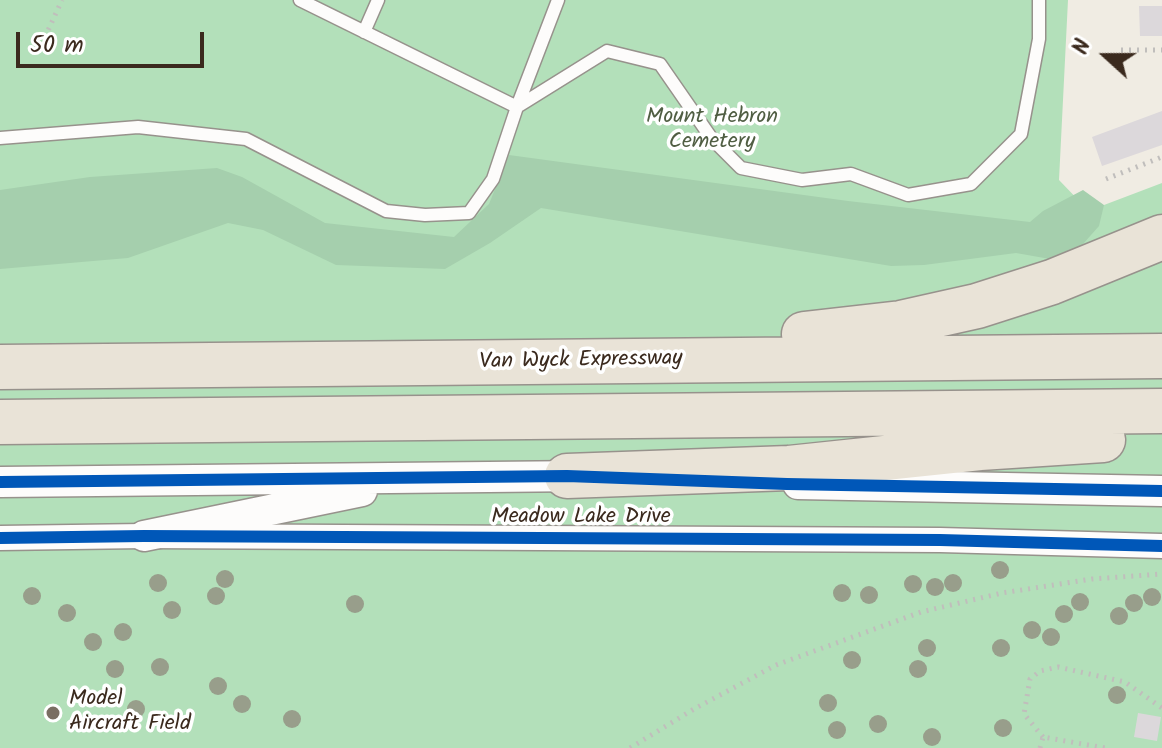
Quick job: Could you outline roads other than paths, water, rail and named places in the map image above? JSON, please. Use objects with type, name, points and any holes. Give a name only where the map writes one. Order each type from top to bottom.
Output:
[{"type":"highway","points":[[525,362],[863,328],[914,320],[1013,296],[1162,237]]},
{"type":"highway","name":"Van Wyck Expressway","points":[[0,367],[1162,356]]},
{"type":"highway","points":[[0,422],[1162,411]]},
{"type":"highway","points":[[567,476],[789,468],[1039,444],[1162,437]]},
{"type":"street","points":[[144,536],[448,476]]},
{"type":"street","points":[[0,482],[567,476],[787,484],[1162,491]]},
{"type":"street","name":"Meadow Lake Drive","points":[[0,538],[940,540],[1162,546]]},
{"type":"lane","points":[[300,0],[517,107]]},
{"type":"lane","points":[[364,32],[378,0]]},
{"type":"lane","points":[[0,138],[138,127],[246,139],[386,211],[425,215],[469,213],[493,179],[558,0]]},
{"type":"lane","points":[[517,107],[607,51],[660,64],[712,139],[741,168],[802,180],[851,174],[908,195],[971,184],[1021,134],[1039,39],[1039,0]]},
{"type":"place","name":"Model Aircraft Field","points":[[53,713]]},
{"type":"park label","name":"Mount Hebron Cemetery","points":[[712,130]]}]
